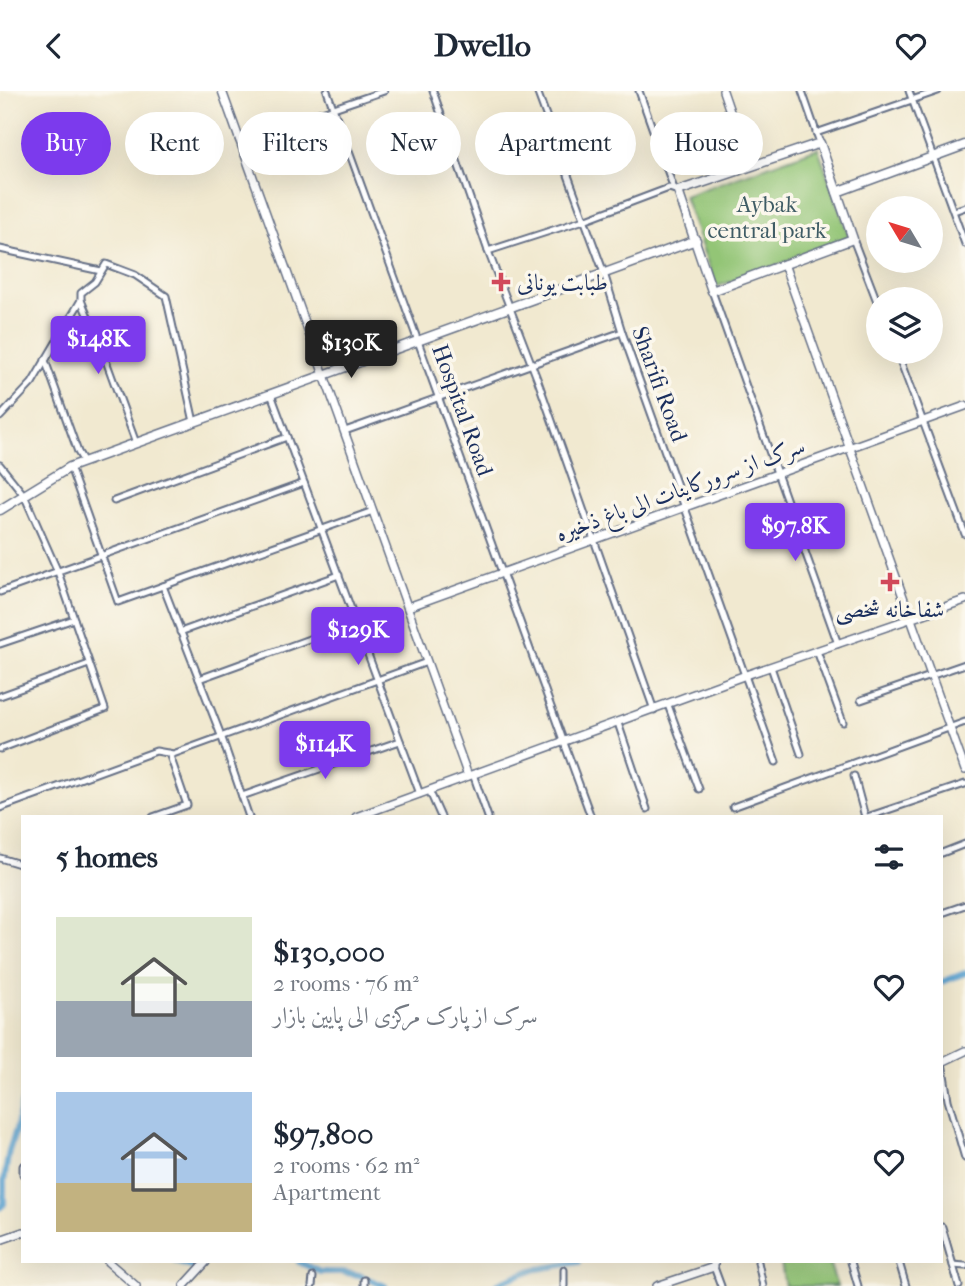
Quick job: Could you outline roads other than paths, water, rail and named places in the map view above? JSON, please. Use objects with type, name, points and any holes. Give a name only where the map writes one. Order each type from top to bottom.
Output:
[{"type":"main road","points":[[724,175],[676,190],[712,291],[853,239],[820,143],[763,162]]},
{"type":"main road","points":[[837,192],[965,145]]},
{"type":"main road","points":[[0,510],[70,467],[696,240]]},
{"type":"street","points":[[222,91],[238,137]]},
{"type":"street","name":"Hospital Road","points":[[327,91],[590,815]]},
{"type":"street","points":[[328,112],[384,91]]},
{"type":"street","points":[[433,91],[654,710]]},
{"type":"street","name":"Sharifi Road","points":[[537,91],[776,762]]},
{"type":"street","points":[[639,91],[676,190]]},
{"type":"street","points":[[723,91],[730,112]]},
{"type":"street","points":[[802,91],[820,143]]},
{"type":"street","points":[[909,91],[965,244]]},
{"type":"street","points":[[816,133],[938,91]]},
{"type":"street","points":[[252,175],[427,662],[487,815]]},
{"type":"street","points":[[488,251],[584,220],[669,188],[676,190]]},
{"type":"street","points":[[954,211],[965,207]]},
{"type":"street","points":[[853,239],[871,287]]},
{"type":"street","points":[[0,249],[101,271]]},
{"type":"street","points":[[136,443],[81,300],[81,293],[95,282],[106,264],[135,275],[166,296],[194,422]]},
{"type":"street","points":[[783,264],[965,770]]},
{"type":"street","points":[[712,291],[838,644]]},
{"type":"street","points":[[0,417],[32,383],[81,300]]},
{"type":"street","points":[[345,431],[622,332]]},
{"type":"street","points":[[45,360],[84,462]]},
{"type":"street","points":[[902,364],[965,534]]},
{"type":"street","points":[[271,394],[420,794]]},
{"type":"street","name":"سرک از سرورکاینات الی باغ ذخیره","points":[[408,607],[965,406]]},
{"type":"street","points":[[114,501],[287,437]]},
{"type":"street","points":[[0,465],[24,495],[58,572],[105,709],[0,749]]},
{"type":"street","points":[[70,467],[118,602],[373,511]]},
{"type":"street","points":[[0,592],[304,483]]},
{"type":"street","points":[[180,632],[339,575]]},
{"type":"street","points":[[163,586],[222,737],[248,815]]},
{"type":"street","points":[[362,815],[746,675],[965,600]]},
{"type":"street","points":[[0,644],[74,619]]},
{"type":"street","points":[[199,679],[356,622]]},
{"type":"street","points":[[817,651],[843,722]]},
{"type":"street","points":[[0,808],[156,751],[173,754],[427,662]]},
{"type":"street","points":[[0,696],[89,664]]},
{"type":"street","points":[[861,700],[965,664]]},
{"type":"street","points":[[771,667],[801,754]]},
{"type":"street","points":[[668,705],[699,789]]},
{"type":"street","points":[[733,807],[965,722]]},
{"type":"street","points":[[618,723],[647,809]]},
{"type":"street","points":[[242,796],[400,741]]},
{"type":"street","points":[[159,815],[187,805],[169,753]]},
{"type":"street","points":[[854,776],[865,815]]},
{"type":"street","points":[[872,815],[965,784]]},
{"type":"street","points":[[429,790],[440,815]]},
{"type":"street","points":[[943,853],[965,844]]},
{"type":"street","points":[[0,858],[21,864]]},
{"type":"street","points":[[943,913],[965,905]]},
{"type":"street","points":[[943,1062],[965,1051]]},
{"type":"street","points":[[943,1068],[948,1100],[965,1159]]},
{"type":"street","points":[[943,1230],[959,1286]]},
{"type":"street","points":[[0,1240],[21,1233]]},
{"type":"street","points":[[109,1263],[136,1286]]},
{"type":"street","points":[[184,1286],[205,1263]]},
{"type":"street","points":[[758,1263],[763,1286]]},
{"type":"street","points":[[851,1263],[858,1286]]},
{"type":"street","points":[[899,1263],[906,1286]]},
{"type":"street","points":[[657,1286],[714,1265],[721,1286]]},
{"type":"street","points":[[953,1265],[965,1266]]},
{"type":"street","points":[[564,1271],[564,1286]]},
{"type":"street","points":[[313,1277],[313,1286]]},
{"type":"waterway","points":[[943,982],[965,973]]},
{"type":"waterway","points":[[0,1208],[4,1204],[4,1181],[9,1151],[21,1107]]},
{"type":"waterway","points":[[179,1263],[194,1268]]},
{"type":"waterway","points":[[301,1263],[320,1272],[359,1275],[385,1286]]},
{"type":"waterway","points":[[496,1286],[532,1270],[573,1263]]},
{"type":"place","name":"طبابت یونانی","points":[[501,282]]},
{"type":"place","name":"شفاخانه شخصی","points":[[890,582]]},
{"type":"park label","name":"Aybak central park","points":[[767,217]]}]
